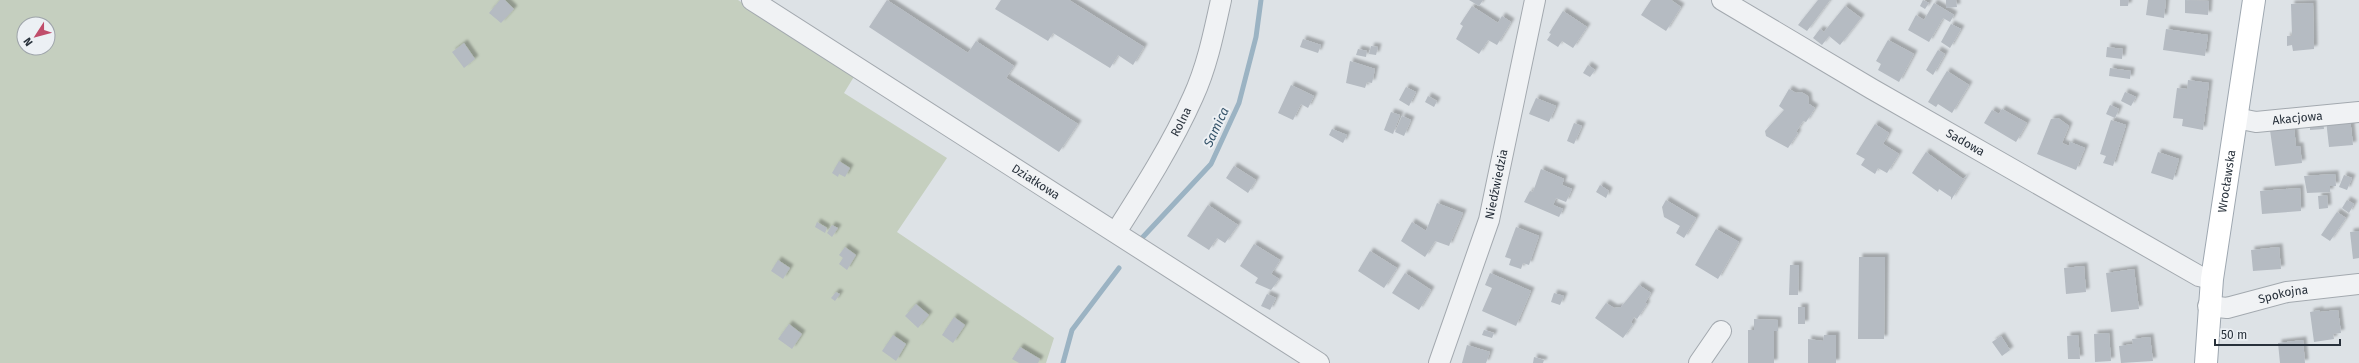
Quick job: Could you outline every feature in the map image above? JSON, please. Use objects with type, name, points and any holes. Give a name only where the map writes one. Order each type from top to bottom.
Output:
[{"type":"main road","name":"Wrocławska","points":[[2206,363],[2208,306],[2254,0]]},
{"type":"street","name":"Działkowa","points":[[752,0],[1319,363]]},
{"type":"street","name":"Rolna","points":[[1116,232],[1159,164],[1194,96],[1212,39],[1221,0]]},
{"type":"street","name":"Niedźwiedzia","points":[[1438,363],[1489,220],[1535,0]]},
{"type":"street","name":"Sadowa","points":[[1722,0],[1872,89],[2199,276],[2212,279]]},
{"type":"street","name":"Akacjowa","points":[[2236,118],[2256,122],[2359,112]]},
{"type":"street","name":"Spokojna","points":[[2208,306],[2227,308],[2287,292],[2359,284]]},
{"type":"street","points":[[1699,363],[1721,331]]},
{"type":"green space","points":[[0,0],[738,0],[855,75],[844,93],[947,158],[897,232],[1054,338],[1046,363],[0,363]]},
{"type":"building","points":[[500,0],[505,0],[514,9],[501,23],[489,13]]},
{"type":"building","points":[[887,0],[968,53],[976,41],[1014,66],[1006,78],[1078,124],[1059,152],[869,27]]},
{"type":"building","points":[[1001,0],[1069,0],[1144,47],[1133,65],[1118,55],[1110,68],[1053,33],[1048,41],[995,9]]},
{"type":"building","points":[[1469,0],[1483,0],[1479,6]]},
{"type":"building","points":[[1651,0],[1671,0],[1681,7],[1666,31],[1641,15]]},
{"type":"building","points":[[1818,0],[1830,0],[1807,31],[1798,25]]},
{"type":"building","points":[[1923,0],[1929,3],[1925,9],[1920,6]]},
{"type":"building","points":[[1946,0],[1956,0],[1957,7],[1946,8]]},
{"type":"building","points":[[2120,0],[2129,0],[2128,6],[2120,6]]},
{"type":"building","points":[[2148,0],[2166,0],[2164,18],[2146,15]]},
{"type":"building","points":[[2185,0],[2209,1],[2208,15],[2185,13]]},
{"type":"building","points":[[1934,3],[1954,15],[1950,22],[1943,18],[1929,42],[1908,30],[1916,15],[1924,20]]},
{"type":"building","points":[[2313,3],[2314,49],[2293,51],[2292,45],[2287,46],[2287,36],[2292,36],[2291,4]]},
{"type":"building","points":[[1472,6],[1498,23],[1502,16],[1511,22],[1497,45],[1488,40],[1479,54],[1456,39],[1463,26],[1460,24]]},
{"type":"building","points":[[1845,6],[1861,18],[1840,45],[1829,36],[1822,45],[1813,38],[1820,29],[1824,32]]},
{"type":"building","points":[[1563,11],[1587,27],[1573,48],[1562,41],[1558,47],[1547,40],[1551,34],[1549,33]]},
{"type":"building","points":[[1951,24],[1961,29],[1950,48],[1941,42]]},
{"type":"building","points":[[2166,29],[2208,35],[2205,56],[2163,50]]},
{"type":"building","points":[[1303,39],[1321,45],[1318,53],[1300,47]]},
{"type":"building","points":[[1888,40],[1914,54],[1899,82],[1878,70],[1881,64],[1876,61]]},
{"type":"building","points":[[464,43],[475,59],[464,68],[452,52]]},
{"type":"building","points":[[1371,46],[1378,47],[1376,55],[1369,54]]},
{"type":"building","points":[[2107,47],[2123,49],[2122,59],[2106,57]]},
{"type":"building","points":[[1358,49],[1367,51],[1366,57],[1356,55]]},
{"type":"building","points":[[1938,50],[1945,54],[1933,75],[1926,70]]},
{"type":"building","points":[[1350,61],[1375,69],[1372,83],[1367,82],[1365,88],[1346,83]]},
{"type":"building","points":[[1588,65],[1595,70],[1590,77],[1583,73]]},
{"type":"building","points":[[2110,68],[2131,71],[2130,79],[2109,76]]},
{"type":"building","points":[[1947,71],[1969,85],[1952,113],[1938,104],[1936,107],[1928,102]]},
{"type":"building","points":[[2188,80],[2209,83],[2203,130],[2182,126],[2183,119],[2173,118],[2177,88],[2187,89]]},
{"type":"building","points":[[1291,85],[1314,96],[1308,108],[1301,104],[1293,120],[1278,113]]},
{"type":"building","points":[[1406,87],[1416,92],[1409,106],[1399,100]]},
{"type":"building","points":[[1789,89],[1796,93],[1801,92],[1808,96],[1809,104],[1815,108],[1806,122],[1803,121],[1796,132],[1798,133],[1788,148],[1766,136],[1765,131],[1784,110],[1779,106]]},
{"type":"building","points":[[2125,92],[2136,97],[2131,106],[2121,101]]},
{"type":"building","points":[[1428,96],[1437,101],[1434,107],[1425,102]]},
{"type":"building","points":[[1536,98],[1556,106],[1549,122],[1529,114]]},
{"type":"building","points":[[2110,105],[2119,109],[2115,118],[2106,114]]},
{"type":"building","points":[[2002,109],[2027,123],[2016,142],[1984,123],[1992,110],[1999,114]]},
{"type":"building","points":[[1391,112],[1400,115],[1393,134],[1384,130]]},
{"type":"building","points":[[1402,116],[1411,120],[1404,136],[1395,132]]},
{"type":"building","points":[[2058,118],[2069,126],[2062,143],[2069,146],[2070,142],[2085,148],[2076,170],[2037,154],[2051,119]]},
{"type":"building","points":[[2350,118],[2353,145],[2329,147],[2326,120]]},
{"type":"building","points":[[2111,120],[2126,125],[2113,166],[2103,163],[2106,156],[2100,154]]},
{"type":"building","points":[[2323,120],[2324,129],[2310,130],[2310,121]]},
{"type":"building","points":[[1574,123],[1582,126],[1574,144],[1567,141]]},
{"type":"building","points":[[1875,124],[1889,133],[1883,144],[1899,154],[1887,173],[1878,168],[1875,174],[1861,165],[1865,159],[1856,154]]},
{"type":"building","points":[[2294,128],[2296,146],[2300,146],[2302,163],[2275,166],[2270,130]]},
{"type":"building","points":[[1332,129],[1347,135],[1343,143],[1329,135]]},
{"type":"building","points":[[1926,152],[1963,179],[1967,175],[1951,200],[1951,197],[1939,189],[1938,192],[1912,173]]},
{"type":"building","points":[[2158,152],[2179,159],[2173,180],[2151,173]]},
{"type":"building","points":[[839,161],[850,168],[845,177],[839,174],[838,177],[832,173]]},
{"type":"building","points":[[1234,166],[1256,180],[1248,193],[1226,178]]},
{"type":"building","points":[[1541,169],[1564,179],[1562,185],[1572,189],[1566,202],[1556,198],[1553,205],[1563,209],[1559,217],[1524,202],[1530,191],[1533,192]]},
{"type":"building","points":[[2335,174],[2336,186],[2330,186],[2330,192],[2307,193],[2304,176]]},
{"type":"building","points":[[2344,175],[2352,178],[2347,190],[2339,187]]},
{"type":"building","points":[[1600,185],[1609,191],[1606,198],[1596,192]]},
{"type":"building","points":[[2300,188],[2301,211],[2262,214],[2260,191]]},
{"type":"building","points":[[2327,195],[2328,208],[2319,209],[2318,196]]},
{"type":"building","points":[[1666,200],[1696,218],[1684,238],[1676,233],[1680,226],[1664,217],[1662,207]]},
{"type":"building","points":[[2347,200],[2354,204],[2349,213],[2342,208]]},
{"type":"building","points":[[1437,203],[1463,213],[1449,246],[1435,241],[1425,257],[1401,241],[1412,222],[1426,231]]},
{"type":"building","points":[[1208,205],[1238,225],[1225,243],[1217,238],[1209,250],[1187,236]]},
{"type":"building","points":[[2337,212],[2346,218],[2330,241],[2321,235]]},
{"type":"building","points":[[817,222],[827,228],[825,233],[815,227]]},
{"type":"building","points":[[832,225],[838,228],[832,237],[827,233]]},
{"type":"building","points":[[1516,227],[1539,236],[1529,265],[1523,263],[1521,269],[1509,265],[1511,259],[1505,257]]},
{"type":"building","points":[[1716,229],[1739,242],[1718,279],[1695,265]]},
{"type":"building","points":[[2359,231],[2359,258],[2353,259],[2350,232]]},
{"type":"building","points":[[1254,244],[1280,260],[1271,274],[1279,279],[1271,290],[1255,283],[1258,278],[1240,266]]},
{"type":"building","points":[[845,247],[856,255],[847,270],[839,264],[843,258],[839,255]]},
{"type":"building","points":[[2279,247],[2281,269],[2253,271],[2251,250]]},
{"type":"building","points":[[1370,251],[1397,268],[1384,288],[1358,271]]},
{"type":"building","points":[[1859,257],[1885,257],[1884,339],[1858,339]]},
{"type":"building","points":[[778,260],[790,268],[783,279],[771,271]]},
{"type":"building","points":[[1790,265],[1799,265],[1798,295],[1789,295]]},
{"type":"building","points":[[2084,266],[2086,292],[2066,294],[2064,268]]},
{"type":"building","points":[[2134,269],[2139,309],[2111,312],[2106,273]]},
{"type":"building","points":[[1405,273],[1431,290],[1419,310],[1392,293]]},
{"type":"building","points":[[1490,273],[1531,291],[1516,326],[1482,311],[1492,288],[1485,285]]},
{"type":"building","points":[[1639,285],[1651,293],[1645,303],[1647,304],[1637,319],[1634,317],[1631,322],[1633,324],[1623,338],[1595,318],[1606,303],[1614,308],[1621,307]]},
{"type":"building","points":[[836,292],[840,294],[835,301],[831,298]]},
{"type":"building","points":[[1554,293],[1564,296],[1560,305],[1551,302]]},
{"type":"building","points":[[1267,294],[1276,298],[1270,310],[1261,306]]},
{"type":"building","points":[[916,304],[929,315],[918,328],[905,316]]},
{"type":"building","points":[[1798,307],[1805,307],[1805,324],[1798,324]]},
{"type":"building","points":[[2320,310],[2320,312],[2338,310],[2341,333],[2333,334],[2334,339],[2314,342],[2310,312]]},
{"type":"building","points":[[954,317],[965,325],[953,343],[942,335]]},
{"type":"building","points":[[1754,319],[1778,320],[1778,331],[1774,331],[1774,363],[1748,363],[1748,330],[1754,330]]},
{"type":"building","points":[[789,324],[802,334],[792,349],[778,339]]},
{"type":"building","points":[[1484,330],[1494,333],[1492,338],[1482,335]]},
{"type":"building","points":[[2109,333],[2111,361],[2095,362],[2094,334]]},
{"type":"building","points":[[893,335],[906,344],[896,361],[882,351]]},
{"type":"building","points":[[1824,335],[1836,335],[1836,363],[1808,363],[1808,339],[1823,341]]},
{"type":"building","points":[[2078,335],[2080,359],[2068,359],[2067,336]]},
{"type":"building","points":[[2001,336],[2010,350],[2002,356],[1992,342]]},
{"type":"building","points":[[2150,337],[2153,361],[2121,363],[2119,346],[2133,344],[2132,339]]},
{"type":"building","points":[[2303,340],[2305,363],[2280,363],[2278,343]]},
{"type":"building","points":[[1467,345],[1490,352],[1486,363],[1462,363]]},
{"type":"building","points":[[1020,347],[1040,359],[1038,363],[1019,363],[1012,359]]},
{"type":"building","points":[[1534,357],[1544,360],[1543,363],[1533,363]]},
{"type":"waterway","name":"Samica","points":[[1142,238],[1211,164],[1239,103],[1256,37],[1261,0]]},
{"type":"waterway","name":"Samica","points":[[1063,363],[1072,330],[1119,268]]}]
